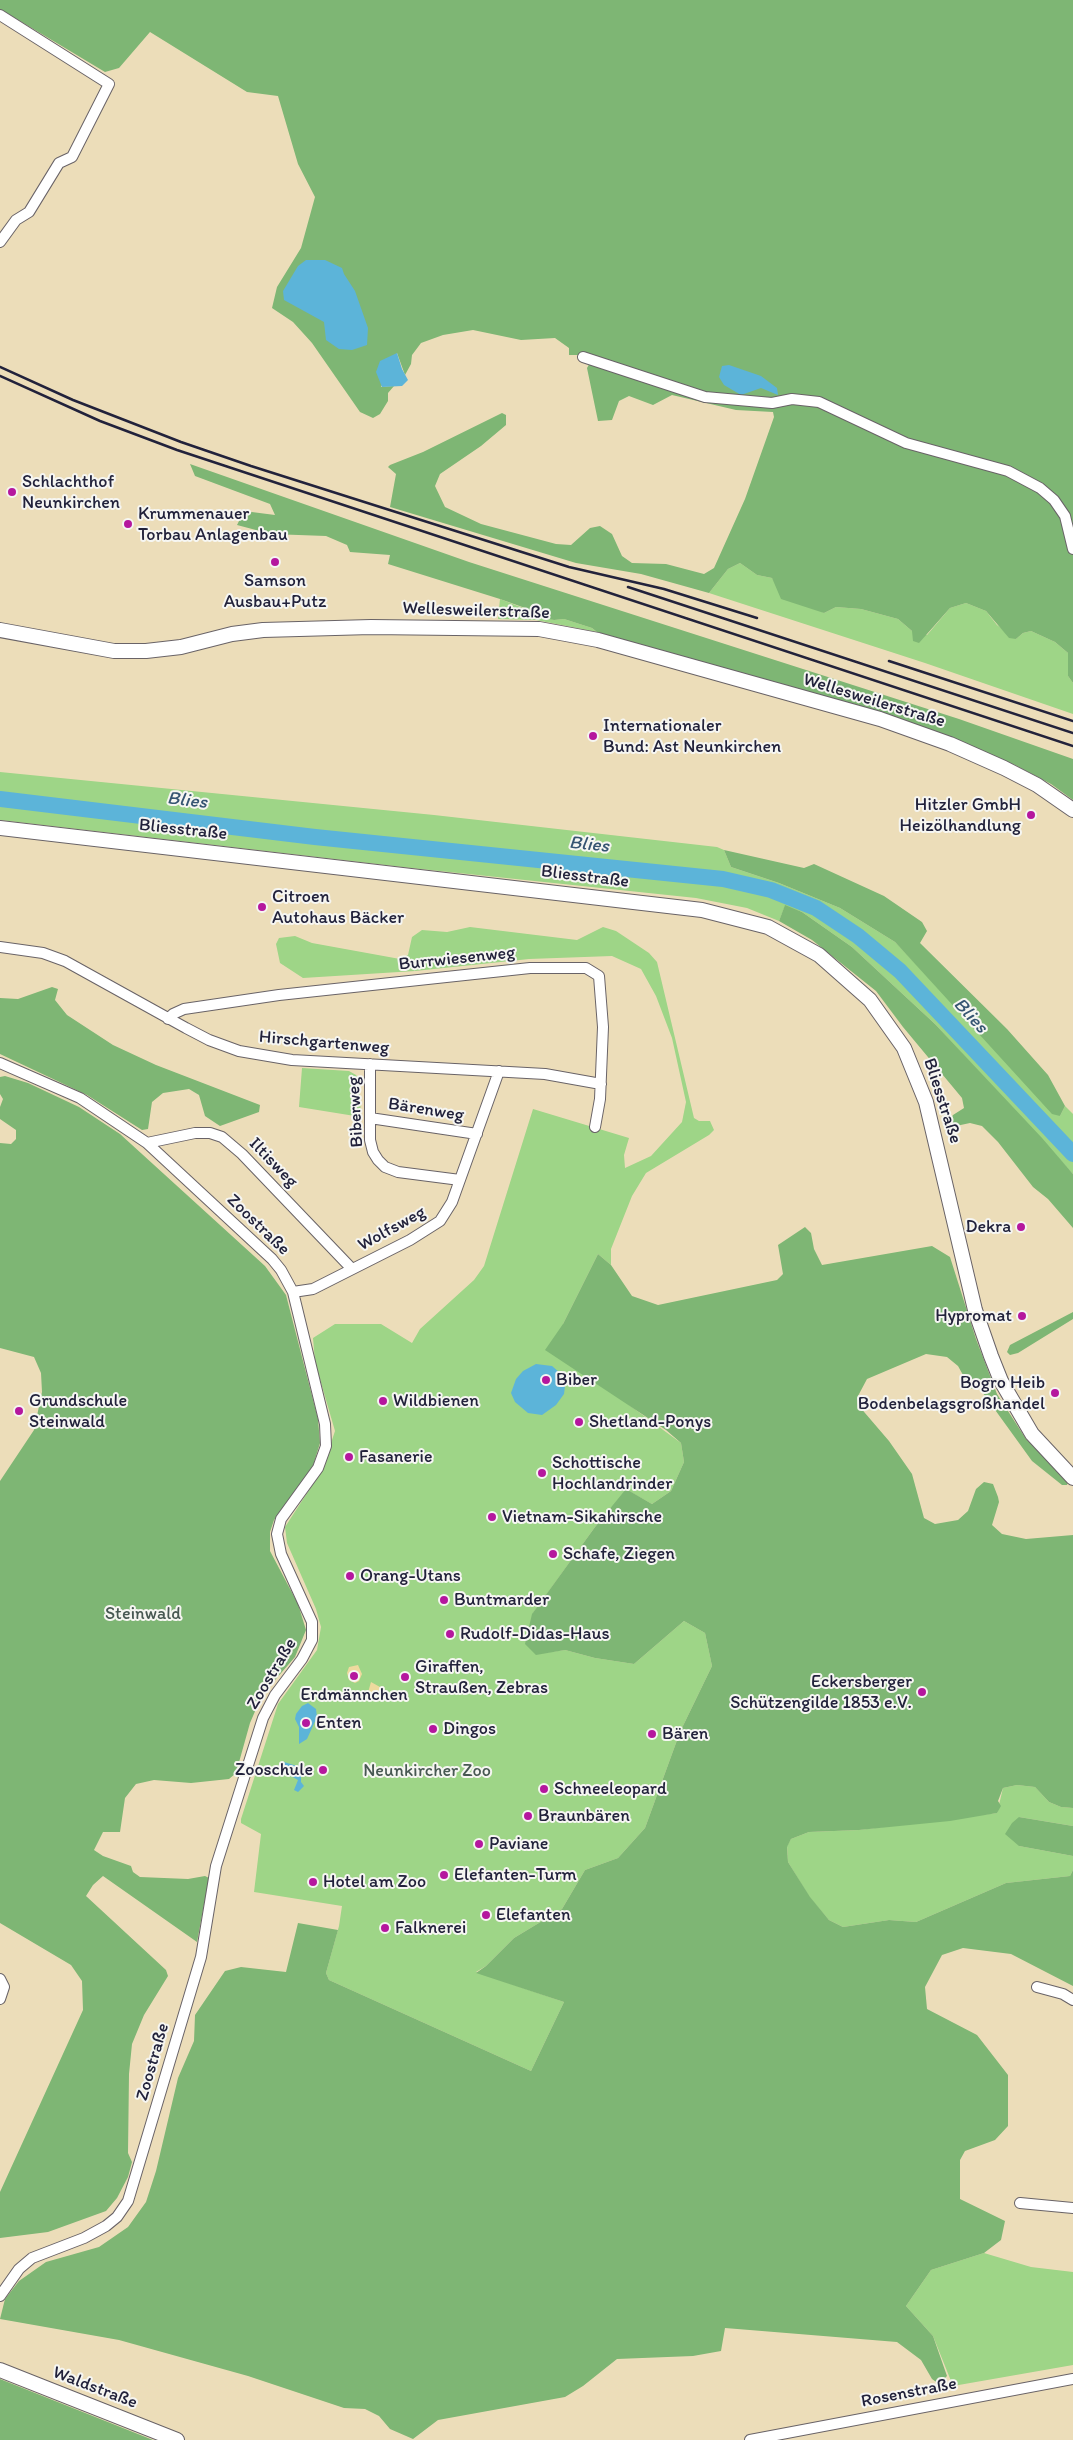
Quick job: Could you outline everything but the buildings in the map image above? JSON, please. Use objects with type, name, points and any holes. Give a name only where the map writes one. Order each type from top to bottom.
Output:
[{"type":"main road","name":"Wellesweilerstraße","points":[[0,630],[62,643],[130,651],[181,647],[232,634],[263,630],[512,627],[548,631],[598,640],[880,719],[950,744],[1004,768],[1038,785],[1073,810]]},
{"type":"main road","name":"Bliesstraße","points":[[0,828],[702,910],[768,927],[819,955],[852,982],[870,1000],[904,1048],[926,1102],[975,1310],[1001,1381],[1032,1434],[1073,1478]]},
{"type":"main road","name":"Waldstraße","points":[[0,2370],[177,2440]]},
{"type":"street","points":[[0,15],[109,84],[72,157],[59,163],[29,212],[16,220],[0,242]]},
{"type":"street","points":[[583,357],[705,397],[772,403],[792,399],[819,402],[906,443],[1008,471],[1040,488],[1054,500],[1065,516],[1073,549]]},
{"type":"street","name":"Hirschgartenweg","points":[[0,947],[43,954],[65,961],[168,1019],[209,1040],[240,1051],[292,1060],[545,1074],[601,1084]]},
{"type":"street","name":"Burrwiesenweg","points":[[168,1019],[173,1014],[184,1009],[279,995],[530,968],[586,968],[599,976],[601,983],[604,1050],[594,1127]]},
{"type":"street","name":"Zoostraße","points":[[0,1063],[80,1098],[148,1143],[272,1259],[281,1270],[293,1292],[325,1424],[326,1446],[318,1468],[281,1519],[277,1534],[281,1554],[312,1622],[312,1640],[302,1659],[275,1695],[263,1718],[216,1866],[201,1957],[128,2201],[117,2217],[106,2226],[84,2238],[32,2258],[19,2269],[0,2296]]},
{"type":"street","name":"Biberweg","points":[[370,1064],[370,1118],[373,1152],[385,1167],[398,1172],[460,1180]]},
{"type":"street","name":"Wolfsweg","points":[[293,1292],[312,1289],[410,1240],[440,1220],[452,1202],[499,1071]]},
{"type":"street","name":"Bärenweg","points":[[370,1118],[477,1134]]},
{"type":"street","name":"Iltisweg","points":[[148,1143],[195,1133],[210,1133],[222,1137],[242,1154],[352,1269]]},
{"type":"street","points":[[0,1979],[4,1987],[0,1999]]},
{"type":"street","points":[[1038,1987],[1063,1994],[1073,2000]]},
{"type":"street","points":[[1020,2203],[1073,2208]]},
{"type":"street","name":"Rosenstraße","points":[[750,2440],[1073,2379]]},
{"type":"green space","points":[[0,0],[1073,0],[1073,683],[1068,676],[1068,653],[1055,642],[1031,631],[1023,633],[1016,639],[1009,638],[986,611],[966,603],[950,608],[919,643],[913,641],[912,631],[898,619],[861,609],[836,607],[824,613],[781,599],[772,578],[757,575],[740,563],[728,569],[709,593],[641,574],[576,563],[390,507],[396,474],[388,467],[390,465],[423,452],[502,413],[506,415],[506,425],[481,446],[440,474],[435,486],[445,507],[481,524],[556,544],[571,545],[590,528],[600,526],[612,534],[622,556],[632,563],[666,564],[704,574],[714,568],[745,499],[774,417],[773,412],[736,410],[672,395],[653,405],[629,396],[619,401],[612,420],[598,421],[587,368],[592,355],[569,355],[569,348],[555,338],[521,340],[473,330],[443,335],[421,343],[412,355],[411,364],[405,375],[397,353],[381,387],[394,386],[388,393],[388,401],[380,414],[373,418],[360,412],[312,343],[293,322],[272,308],[277,287],[301,248],[315,197],[298,164],[278,96],[247,92],[150,32],[119,68],[105,72],[0,9]]},
{"type":"green space","points":[[190,464],[469,562],[959,719],[1073,759],[1073,800],[1051,784],[1015,765],[880,713],[597,632],[592,628],[564,619],[554,620],[527,614],[525,608],[500,599],[388,564],[390,555],[350,552],[347,545],[326,536],[271,534],[237,525],[244,511],[275,515],[270,504],[195,476]]},
{"type":"green space","points":[[740,563],[757,575],[772,578],[778,587],[824,613],[836,607],[861,609],[898,619],[912,631],[927,635],[950,608],[966,603],[986,611],[997,625],[1016,639],[1023,633],[1031,631],[1055,642],[1068,653],[1068,676],[1073,683],[1073,714],[925,663],[709,593],[728,569]]},
{"type":"green space","points":[[500,599],[554,620],[564,619],[592,628],[597,632],[536,620],[498,619]]},
{"type":"green space","points":[[0,772],[434,815],[717,847],[724,850],[731,867],[779,883],[840,908],[895,942],[1060,1116],[1065,1106],[1073,1114],[1073,1174],[935,1024],[852,947],[802,912],[785,906],[779,921],[747,908],[696,898],[411,868],[0,820]]},
{"type":"green space","points":[[724,850],[804,868],[814,864],[884,896],[922,922],[927,931],[920,943],[1007,1029],[1048,1075],[1065,1106],[1060,1116],[1052,1114],[895,942],[840,908],[779,883],[731,867]]},
{"type":"green space","points":[[785,905],[802,912],[852,947],[935,1024],[1042,1138],[1073,1174],[1073,1228],[1048,1199],[1033,1187],[998,1142],[982,1126],[970,1123],[956,1126],[950,1120],[953,1115],[964,1108],[962,1098],[903,1027],[876,991],[812,940],[779,921]]},
{"type":"green space","name":"Neunkircher Zoo","points":[[470,927],[577,940],[603,927],[616,931],[649,953],[657,962],[694,1118],[699,1121],[710,1121],[714,1130],[709,1135],[646,1173],[632,1196],[611,1249],[611,1265],[598,1254],[563,1324],[629,1405],[681,1443],[684,1462],[671,1491],[652,1504],[627,1490],[595,1527],[533,1613],[536,1654],[565,1650],[595,1658],[634,1664],[684,1621],[705,1633],[712,1666],[680,1732],[645,1828],[618,1858],[585,1870],[562,1909],[514,1938],[486,1966],[476,1972],[564,2002],[531,2071],[329,1980],[326,1973],[339,1926],[342,1906],[254,1892],[261,1834],[241,1823],[278,1704],[317,1650],[321,1627],[316,1609],[287,1543],[285,1527],[322,1470],[335,1431],[315,1362],[313,1338],[335,1324],[381,1324],[412,1343],[420,1329],[474,1280],[484,1266],[533,1109],[629,1138],[624,1155],[625,1168],[651,1156],[682,1122],[686,1102],[672,1038],[656,996],[641,969],[612,956],[529,959],[415,971],[303,978],[280,963],[276,944],[279,938],[295,936],[312,943],[400,959],[408,955],[412,937],[422,930],[447,932]]},
{"type":"green space","points":[[52,987],[58,989],[55,1000],[67,1015],[113,1045],[156,1065],[260,1105],[259,1112],[220,1126],[205,1116],[199,1095],[189,1089],[163,1093],[152,1102],[148,1129],[142,1130],[87,1095],[0,1054],[0,998],[18,999]]},
{"type":"green space","points":[[302,1068],[349,1071],[356,1075],[359,1080],[361,1117],[299,1107]]},
{"type":"green space","name":"Steinwald","points":[[5,1076],[28,1083],[79,1107],[120,1134],[265,1266],[286,1295],[318,1419],[320,1443],[313,1466],[274,1520],[270,1532],[270,1551],[298,1604],[306,1630],[295,1657],[262,1695],[250,1723],[236,1773],[229,1779],[191,1783],[154,1780],[136,1784],[125,1798],[120,1832],[103,1832],[94,1850],[103,1856],[131,1866],[133,1872],[140,1877],[188,1879],[205,1876],[209,1878],[197,1942],[103,1876],[93,1885],[86,1896],[166,1970],[168,1976],[144,2015],[132,2044],[129,2074],[128,2153],[132,2162],[128,2177],[117,2198],[106,2211],[48,2232],[0,2238],[0,2192],[83,2010],[82,1981],[71,1965],[0,1923],[0,1481],[34,1430],[42,1392],[41,1373],[34,1357],[0,1348],[0,1143],[11,1144],[16,1139],[16,1130],[0,1119],[0,1107],[3,1099],[0,1094],[0,1077]]},
{"type":"green space","points":[[805,1227],[811,1233],[814,1249],[822,1265],[932,1246],[950,1257],[976,1339],[997,1394],[1026,1439],[1068,1482],[1067,1485],[1062,1485],[1032,1461],[980,1389],[964,1388],[960,1382],[963,1375],[958,1366],[947,1357],[926,1354],[867,1379],[858,1396],[859,1406],[889,1441],[912,1474],[924,1518],[935,1524],[958,1520],[968,1511],[976,1489],[984,1482],[993,1484],[998,1497],[999,1502],[992,1525],[1002,1534],[1026,1539],[1073,1535],[1073,1808],[1061,1807],[1049,1802],[1035,1787],[1017,1785],[1003,1788],[998,1801],[1001,1806],[997,1813],[950,1821],[859,1830],[809,1832],[791,1839],[787,1847],[788,1862],[810,1897],[829,1920],[843,1927],[889,1920],[916,1922],[1006,1883],[1070,1876],[1073,1870],[1073,1986],[1011,1954],[963,1948],[942,1955],[925,1987],[927,2009],[977,2035],[1008,2075],[1008,2126],[995,2140],[965,2151],[960,2160],[960,2199],[1005,2221],[1001,2240],[984,2253],[931,2270],[906,2306],[933,2336],[947,2376],[939,2384],[932,2379],[921,2360],[897,2342],[725,2328],[721,2351],[693,2356],[617,2359],[583,2386],[565,2397],[438,2420],[413,2439],[390,2429],[379,2416],[365,2409],[344,2408],[248,2376],[119,2340],[0,2319],[5,2299],[19,2281],[46,2262],[99,2247],[128,2227],[146,2202],[156,2171],[178,2078],[194,2041],[195,2015],[225,1971],[241,1967],[286,1972],[298,1923],[338,1930],[326,1973],[329,1980],[531,2071],[564,2002],[476,1973],[486,1966],[514,1938],[562,1909],[585,1870],[618,1858],[645,1828],[680,1732],[712,1666],[705,1633],[684,1621],[634,1664],[595,1658],[565,1650],[536,1655],[525,1644],[532,1614],[595,1527],[626,1489],[652,1504],[671,1491],[684,1462],[681,1443],[666,1430],[545,1350],[563,1324],[598,1254],[611,1265],[632,1296],[658,1305],[777,1280],[783,1274],[778,1245]]},
{"type":"green space","points":[[1073,1312],[1073,1319],[1018,1353],[1010,1355],[1007,1352],[1010,1345]]},
{"type":"green space","points":[[1017,1785],[1035,1787],[1049,1802],[1061,1807],[1073,1808],[1073,1826],[1019,1817],[1019,1846],[1073,1856],[1073,1870],[1070,1876],[1006,1883],[916,1922],[889,1920],[843,1927],[829,1920],[810,1898],[788,1862],[787,1846],[791,1839],[809,1832],[859,1830],[997,1813],[1003,1788]]},
{"type":"green space","points":[[1019,1817],[1073,1826],[1073,1856],[1019,1846],[1005,1834],[1012,1823]]},
{"type":"green space","points":[[984,2253],[1031,2267],[1073,2272],[1073,2365],[953,2386],[933,2336],[906,2306],[931,2270]]},
{"type":"green space","points":[[0,2379],[153,2440],[0,2440]]},
{"type":"sand","name":"Erdmännchen","points":[[358,1665],[362,1674],[359,1681],[355,1683],[349,1680],[347,1673],[349,1667]]},
{"type":"sand","points":[[371,1682],[380,1687],[381,1690],[377,1700],[367,1696]]},
{"type":"water","points":[[306,260],[325,260],[342,268],[355,291],[368,328],[367,345],[352,350],[339,349],[326,340],[324,322],[284,300],[283,291],[298,266]]},
{"type":"water","points":[[397,353],[408,380],[402,386],[382,387],[376,372],[380,361]]},
{"type":"water","points":[[729,365],[761,376],[777,388],[778,395],[761,388],[741,395],[724,385],[719,377],[722,366]]},
{"type":"water","points":[[536,1364],[552,1366],[566,1378],[564,1394],[556,1405],[542,1415],[528,1413],[515,1402],[511,1393],[516,1379],[523,1371]]},
{"type":"water","name":"Enten","points":[[308,1703],[316,1709],[317,1717],[307,1739],[299,1744],[299,1727],[295,1719],[296,1714],[302,1706]]},
{"type":"water","points":[[284,1762],[297,1766],[301,1770],[301,1782],[304,1786],[298,1792],[294,1790],[298,1780],[282,1771],[281,1764]]},
{"type":"waterway","name":"Blies","points":[[0,799],[315,837],[723,879],[771,890],[816,908],[858,936],[900,971],[1073,1154]]},
{"type":"railway","points":[[0,367],[73,400],[181,442],[251,466],[569,567],[664,589],[757,618]]},
{"type":"railway","points":[[0,376],[100,421],[177,450],[1073,746]]},
{"type":"railway","points":[[628,587],[1073,733]]},
{"type":"railway","points":[[889,661],[1073,721]]},
{"type":"place","name":"Schlachthof Neunkirchen","points":[[12,492]]},
{"type":"place","name":"Krummenauer Torbau Anlagenbau","points":[[128,524]]},
{"type":"place","name":"Samson Ausbau+Putz","points":[[275,562]]},
{"type":"place","name":"Internationaler Bund: Ast Neunkirchen","points":[[593,736]]},
{"type":"place","name":"Hitzler GmbH Heizölhandlung","points":[[1031,815]]},
{"type":"place","name":"Citroen Autohaus Bäcker","points":[[262,907]]},
{"type":"place","name":"Dekra","points":[[1021,1227]]},
{"type":"place","name":"Hypromat","points":[[1022,1316]]},
{"type":"place","name":"Biber","points":[[546,1380]]},
{"type":"place","name":"Bogro Heib Bodenbelagsgroßhandel","points":[[1055,1393]]},
{"type":"place","name":"Wildbienen","points":[[383,1401]]},
{"type":"place","name":"Grundschule Steinwald","points":[[19,1411]]},
{"type":"place","name":"Shetland-Ponys","points":[[579,1422]]},
{"type":"place","name":"Fasanerie","points":[[349,1457]]},
{"type":"place","name":"Schottische Hochlandrinder","points":[[542,1473]]},
{"type":"place","name":"Vietnam-Sikahirsche","points":[[492,1517]]},
{"type":"place","name":"Schafe, Ziegen","points":[[553,1554]]},
{"type":"place","name":"Orang-Utans","points":[[350,1576]]},
{"type":"place","name":"Buntmarder","points":[[444,1600]]},
{"type":"place","name":"Rudolf-Didas-Haus","points":[[450,1634]]},
{"type":"place","name":"Erdmännchen","points":[[354,1676]]},
{"type":"place","name":"Giraffen, Straußen, Zebras","points":[[405,1677]]},
{"type":"place","name":"Eckersberger Schützengilde 1853 e.V.","points":[[922,1692]]},
{"type":"place","name":"Enten","points":[[306,1723]]},
{"type":"place","name":"Dingos","points":[[433,1729]]},
{"type":"place","name":"Bären","points":[[652,1734]]},
{"type":"place","name":"Zooschule","points":[[323,1770]]},
{"type":"place","name":"Schneeleopard","points":[[544,1789]]},
{"type":"place","name":"Braunbären","points":[[528,1816]]},
{"type":"place","name":"Paviane","points":[[479,1844]]},
{"type":"place","name":"Elefanten-Turm","points":[[444,1875]]},
{"type":"place","name":"Hotel am Zoo","points":[[313,1882]]},
{"type":"place","name":"Elefanten","points":[[486,1915]]},
{"type":"place","name":"Falknerei","points":[[385,1928]]}]
